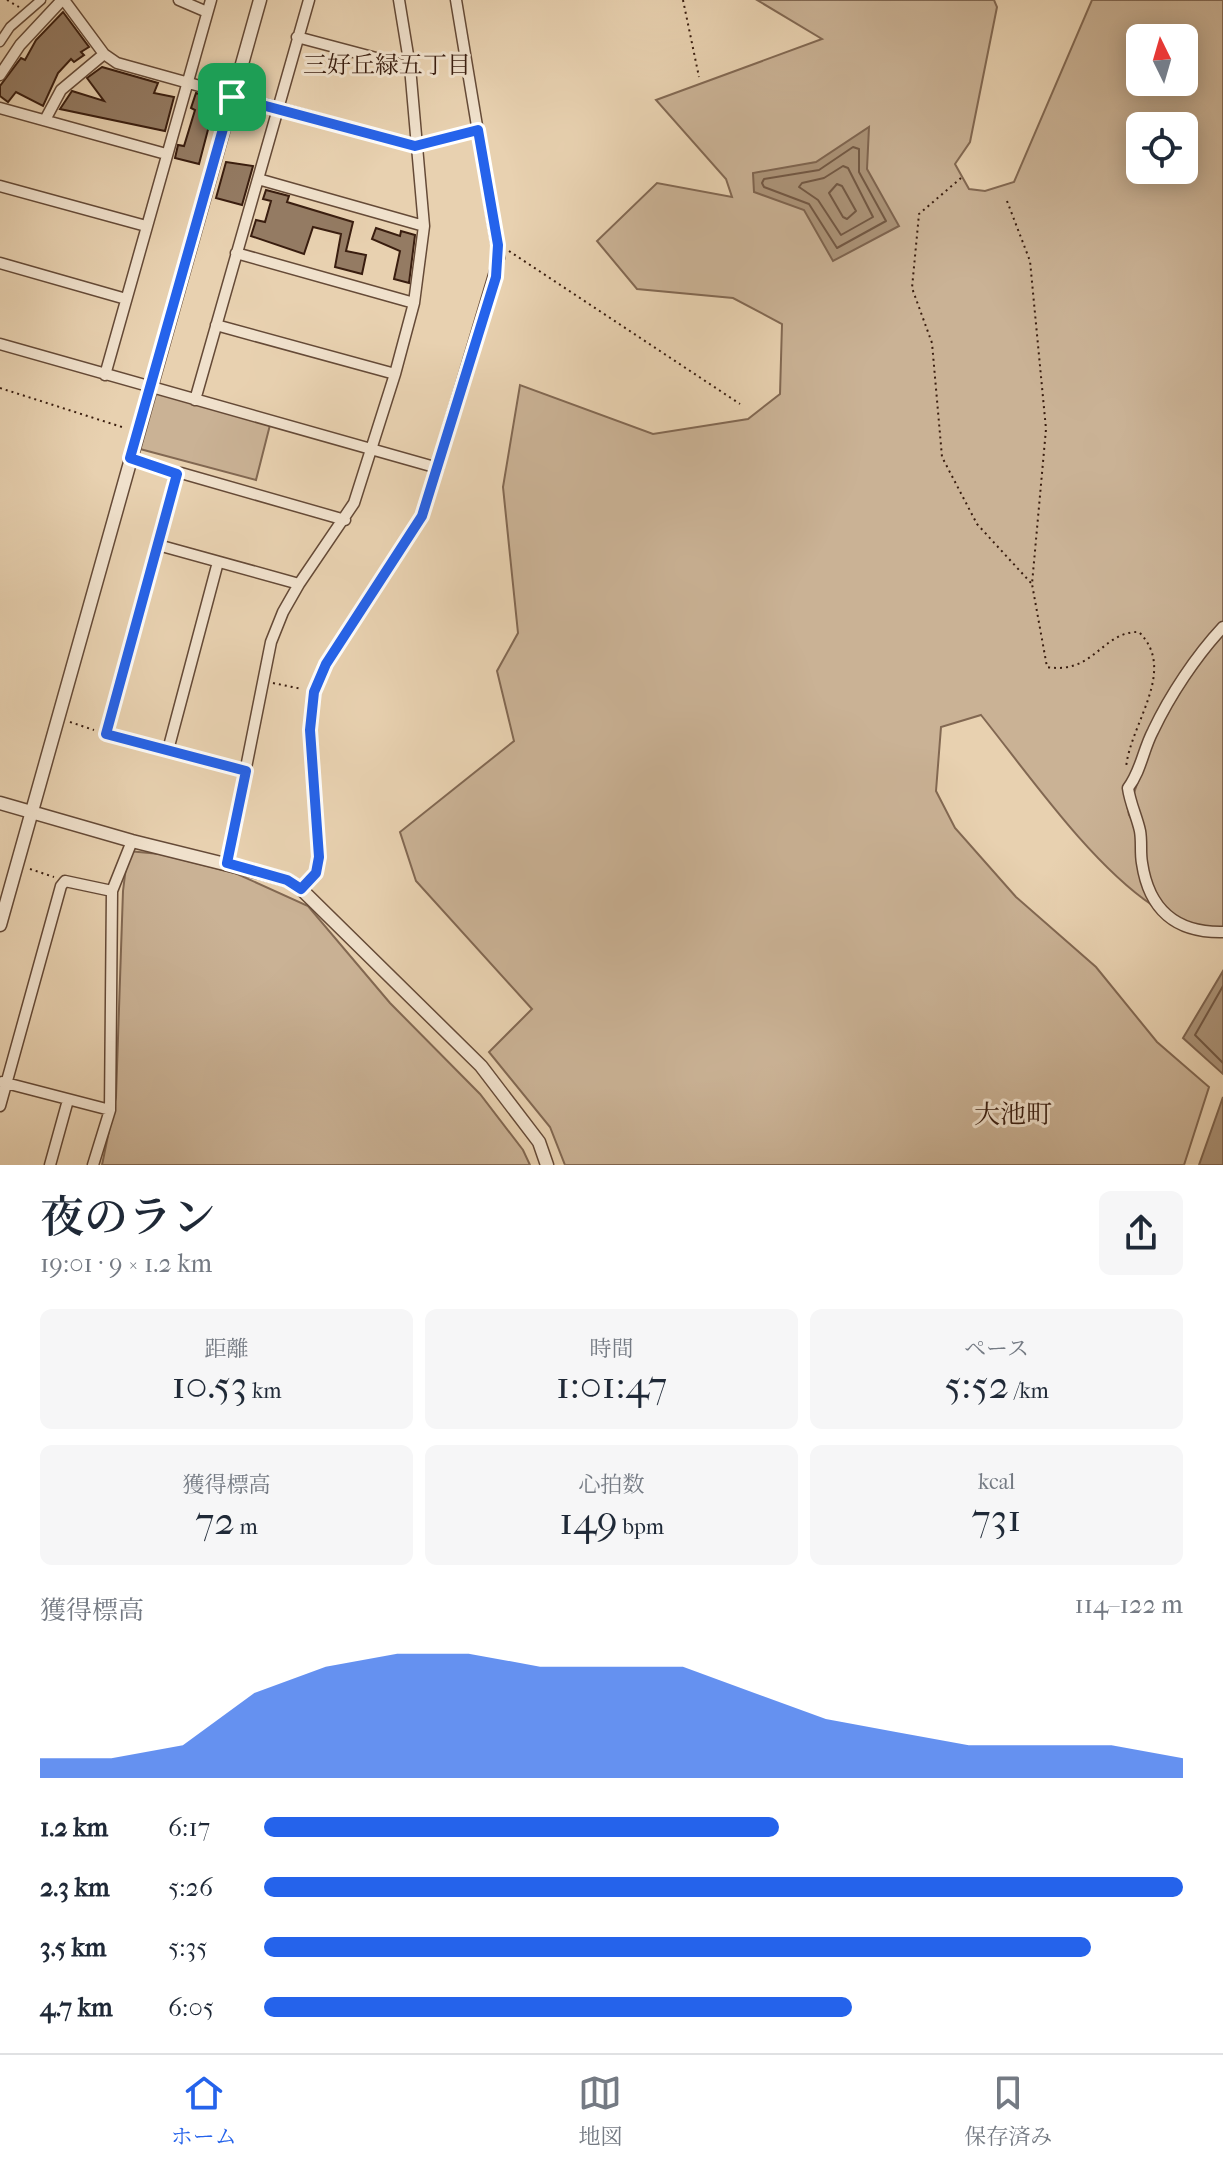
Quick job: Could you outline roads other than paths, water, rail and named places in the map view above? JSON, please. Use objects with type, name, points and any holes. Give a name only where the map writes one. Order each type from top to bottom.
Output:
[{"type":"street","points":[[0,42],[10,27],[41,0]]},
{"type":"street","points":[[0,75],[20,45],[63,0],[104,54],[117,63],[415,146],[478,130]]},
{"type":"street","points":[[179,0],[207,12]]},
{"type":"street","points":[[105,375],[211,0]]},
{"type":"street","points":[[0,925],[260,0]]},
{"type":"street","points":[[195,400],[309,0]]},
{"type":"street","points":[[227,863],[277,625],[299,584],[345,520],[362,483],[414,303],[424,226],[410,67],[399,0]]},
{"type":"street","points":[[301,889],[316,873],[319,857],[310,730],[314,692],[326,664],[422,516],[496,277],[498,244],[456,0]]},
{"type":"street","points":[[297,37],[410,67]]},
{"type":"street","points":[[45,120],[61,90],[104,54]]},
{"type":"street","points":[[0,108],[166,154]]},
{"type":"street","points":[[258,179],[424,226]]},
{"type":"street","points":[[0,186],[146,226]]},
{"type":"street","points":[[236,253],[414,303]]},
{"type":"street","points":[[0,263],[126,299]]},
{"type":"street","points":[[216,325],[395,374]]},
{"type":"street","points":[[0,344],[438,468]]},
{"type":"street","points":[[246,771],[106,734],[177,474],[345,520]]},
{"type":"street","points":[[158,545],[299,584]]},
{"type":"street","points":[[168,750],[218,562]]},
{"type":"street","points":[[1223,627],[1209,643],[1152,731],[1137,776],[1128,788],[1140,831],[1146,882],[1156,901],[1171,921],[1204,933],[1223,932]]},
{"type":"street","points":[[0,803],[132,841],[287,880],[301,889],[481,1066],[539,1142],[547,1165]]},
{"type":"street","points":[[93,1165],[110,1110],[112,891],[132,841]]},
{"type":"street","points":[[0,1106],[3,1082],[61,886],[65,881],[112,891]]},
{"type":"street","points":[[3,1082],[110,1110]]},
{"type":"street","points":[[50,1165],[68,1100]]},
{"type":"water","points":[[869,127],[867,169],[899,226],[833,261],[804,210],[754,192],[753,173],[816,162]]},
{"type":"water","points":[[1223,971],[1223,1074],[1183,1038]]},
{"type":"water","points":[[1223,1097],[1223,1165],[1199,1165]]},
{"type":"district","name":"三好丘緑五丁目","points":[[387,65]]},
{"type":"district","name":"大池町","points":[[1013,1114]]}]
